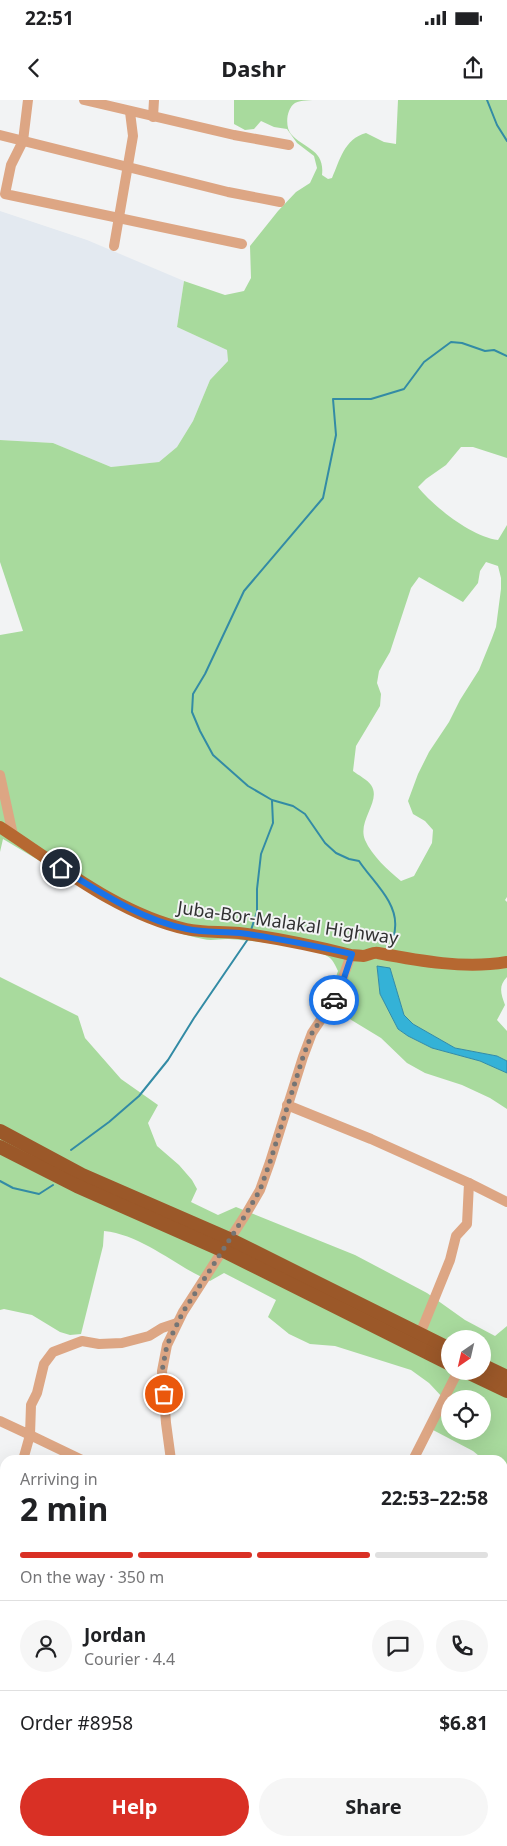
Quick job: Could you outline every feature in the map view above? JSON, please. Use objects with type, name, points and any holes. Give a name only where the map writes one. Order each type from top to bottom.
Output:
[{"type":"highway","points":[[0,1131],[82,1175],[226,1245],[441,1345]]},
{"type":"highway","points":[[0,1147],[78,1186],[226,1245],[441,1359]]},
{"type":"highway","points":[[491,1369],[507,1377]]},
{"type":"highway","points":[[483,1380],[507,1392]]},
{"type":"main road","name":"Juba-Bor-Malakal Highway","points":[[0,827],[102,894],[156,920],[185,929],[201,932],[263,936],[363,956],[376,953],[397,958],[472,965],[507,962]]},
{"type":"street","points":[[28,100],[23,141],[11,165],[5,194],[242,244]]},
{"type":"street","points":[[84,100],[130,112],[289,145]]},
{"type":"street","points":[[153,117],[154,100]]},
{"type":"street","points":[[114,246],[133,136],[130,112]]},
{"type":"street","points":[[0,135],[228,192],[280,202]]},
{"type":"street","points":[[0,775],[13,835]]},
{"type":"street","points":[[171,1455],[166,1423],[162,1371],[167,1345],[177,1323],[198,1287],[260,1190],[312,1033],[336,997],[352,954]]},
{"type":"street","points":[[287,1105],[371,1139],[507,1202]]},
{"type":"street","points":[[420,1334],[450,1260],[456,1236],[467,1224],[469,1183]]},
{"type":"street","points":[[24,1455],[30,1435],[31,1405],[37,1392],[44,1364],[54,1352],[82,1341],[99,1344],[122,1343],[149,1336],[162,1328],[177,1323]]},
{"type":"street","points":[[416,1455],[454,1380]]},
{"type":"street","points":[[0,1421],[72,1455]]},
{"type":"shaded area","points":[[0,211],[87,240],[184,281],[177,327],[227,350],[228,361],[210,380],[193,421],[177,447],[159,462],[111,467],[53,443],[0,440]]},
{"type":"green space","points":[[234,100],[318,100],[295,103],[288,114],[287,123],[291,134],[317,155],[322,166],[322,175],[328,179],[332,178],[340,157],[348,145],[359,136],[366,133],[384,142],[396,144],[398,100],[507,100],[507,458],[473,447],[461,447],[446,465],[418,487],[443,512],[465,527],[488,538],[498,540],[507,525],[507,897],[505,900],[507,902],[507,977],[501,987],[505,1005],[497,1020],[507,1031],[507,1061],[497,1056],[455,1048],[413,1024],[404,1015],[390,968],[377,967],[380,994],[398,1029],[432,1048],[480,1061],[507,1073],[507,1109],[490,1098],[462,1085],[425,1073],[407,1063],[381,1038],[325,1004],[338,971],[332,960],[327,956],[319,952],[294,946],[226,939],[206,940],[176,932],[111,902],[3,839],[0,852],[0,635],[23,631],[0,562],[0,440],[53,443],[111,467],[159,462],[177,447],[193,421],[210,380],[228,361],[227,350],[177,327],[184,281],[225,295],[244,291],[251,278],[250,246],[296,192],[310,183],[317,168],[314,156],[297,143],[287,129],[274,127],[261,121],[254,129],[245,130],[234,124]],"holes":[[[486,562],[498,566],[501,589],[496,627],[492,638],[479,670],[429,752],[408,801],[413,814],[425,821],[433,830],[432,843],[414,876],[401,881],[376,857],[365,840],[363,833],[364,825],[374,798],[374,791],[370,783],[353,771],[356,746],[380,706],[381,694],[377,683],[379,671],[390,652],[411,588],[419,577],[463,602],[478,583],[480,571]]]},
{"type":"green space","points":[[0,977],[78,1016],[85,1038],[121,1079],[158,1105],[148,1123],[157,1146],[179,1165],[197,1189],[191,1202],[218,1215],[236,1207],[355,1255],[427,1293],[465,1320],[484,1330],[441,1330],[441,1380],[491,1380],[491,1334],[495,1336],[507,1326],[507,1455],[478,1455],[452,1440],[491,1440],[491,1390],[441,1390],[441,1396],[429,1383],[411,1370],[335,1346],[310,1344],[289,1334],[268,1317],[276,1300],[224,1273],[210,1281],[132,1238],[104,1231],[103,1246],[81,1334],[70,1335],[60,1332],[32,1315],[4,1309],[0,1310]]},
{"type":"green space","points":[[441,1407],[441,1434],[433,1430]]},
{"type":"water","points":[[377,966],[390,968],[404,1015],[413,1024],[455,1048],[497,1056],[507,1061],[507,1073],[480,1061],[432,1048],[398,1029],[380,994]]},
{"type":"waterway","points":[[487,100],[497,125],[507,141]]},
{"type":"waterway","points":[[389,951],[394,934],[395,918],[388,901],[377,884],[359,861],[336,853],[325,843],[305,814],[293,806],[272,800],[248,786],[213,755],[192,712],[193,694],[205,674],[244,591],[323,498],[336,435],[333,399],[371,399],[404,389],[424,362],[451,342],[462,343],[485,351],[494,350],[507,356]]},
{"type":"waterway","points":[[251,930],[257,912],[257,889],[261,854],[273,823],[272,801]]},
{"type":"waterway","points":[[71,1150],[109,1122],[139,1096],[168,1060],[248,939]]},
{"type":"waterway","points":[[0,1181],[13,1188],[39,1194],[53,1185]]},
{"type":"way so far","points":[[164,1394],[162,1371],[167,1345],[183,1312],[260,1190],[312,1033],[334,1000]]},
{"type":"route","points":[[61,868],[102,894],[128,907],[156,920],[185,929],[201,932],[263,936],[352,954],[334,1000]]}]
